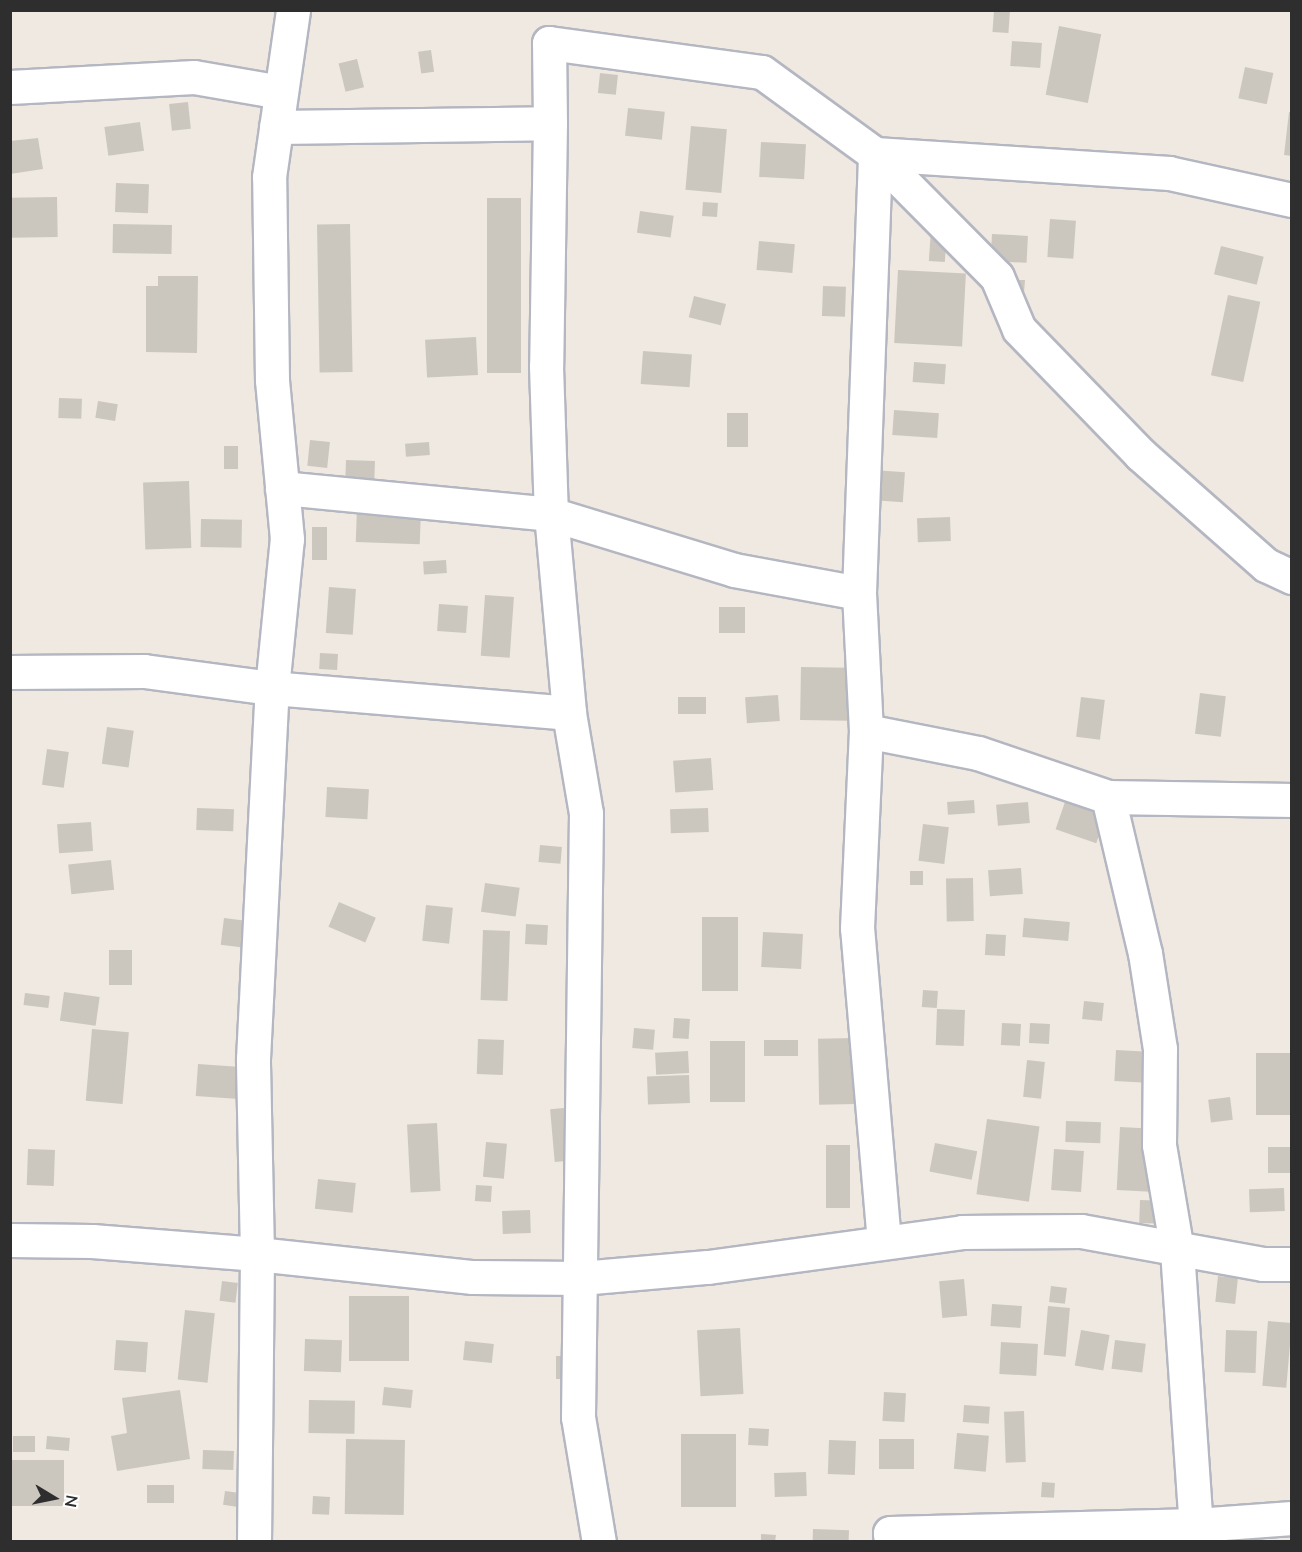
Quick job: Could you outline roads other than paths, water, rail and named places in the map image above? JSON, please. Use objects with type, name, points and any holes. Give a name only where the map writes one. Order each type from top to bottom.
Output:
[{"type":"street","points":[[254,1542],[257,1254],[253,1059],[272,688],[286,539],[272,380],[268,177],[292,10]]},
{"type":"street","points":[[598,1542],[578,1418],[586,813],[569,714],[551,514],[546,366],[549,43],[762,72],[875,154],[997,277],[1019,329],[1140,454],[1266,565],[1292,577]]},
{"type":"street","points":[[10,87],[194,77],[281,92]]},
{"type":"street","points":[[276,127],[550,123]]},
{"type":"street","points":[[875,154],[1169,173],[1292,201]]},
{"type":"street","points":[[875,154],[859,593],[866,731],[857,928],[884,1242]]},
{"type":"street","points":[[282,488],[551,514],[734,570],[859,593]]},
{"type":"street","points":[[10,672],[144,672],[272,688],[569,714]]},
{"type":"street","points":[[866,731],[978,753],[1108,797],[1292,800]]},
{"type":"street","points":[[1108,797],[1145,953],[1160,1049],[1159,1145],[1178,1250],[1197,1533]]},
{"type":"street","points":[[10,1240],[92,1241],[257,1254],[473,1276],[581,1278],[708,1267],[962,1232],[1081,1232],[1263,1264],[1292,1264]]},
{"type":"street","points":[[891,1542],[890,1533],[1197,1533],[1292,1518]]}]
